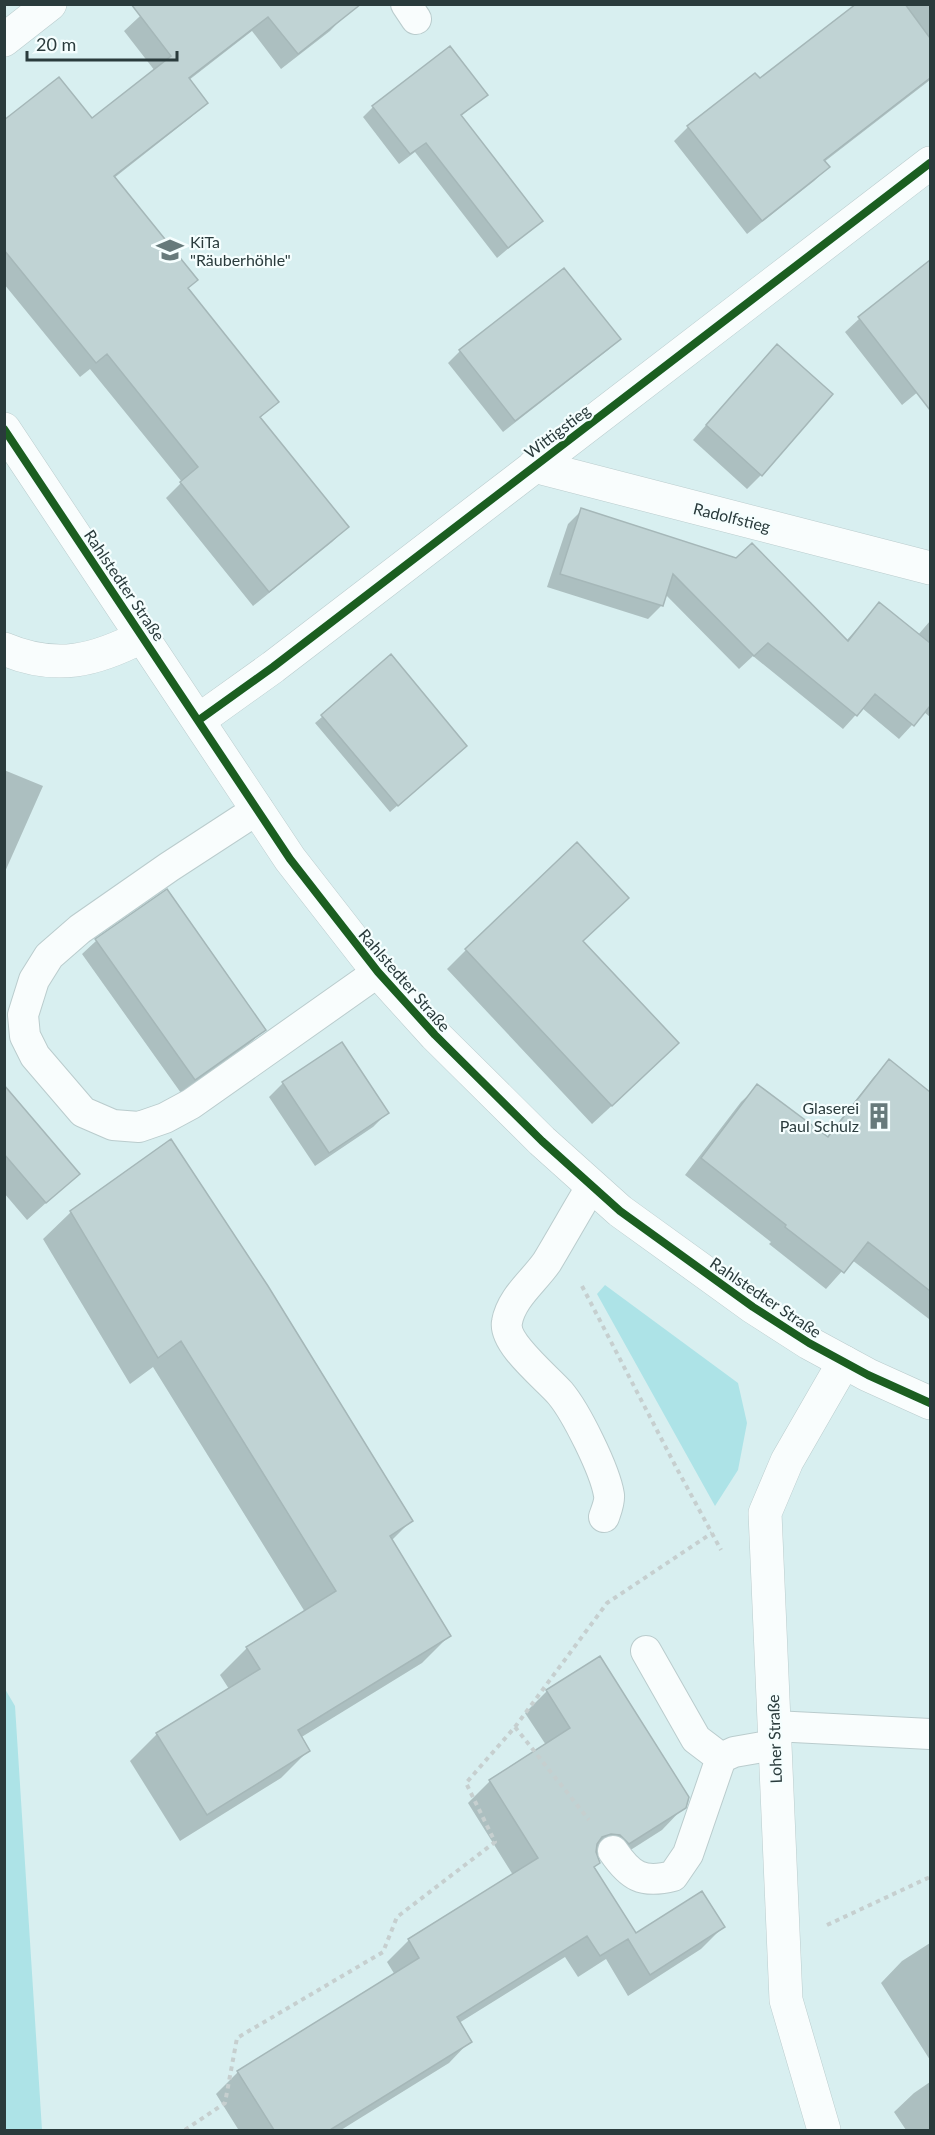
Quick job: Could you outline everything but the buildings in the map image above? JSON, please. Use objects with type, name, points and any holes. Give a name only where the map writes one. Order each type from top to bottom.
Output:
[{"type":"street","points":[[4,40],[50,4]]},
{"type":"street","name":"Wittigstieg","points":[[199,720],[273,667],[930,163]]},
{"type":"street","name":"Rahlstedter Straße","points":[[4,429],[308,883],[378,972],[452,1052],[542,1141],[620,1211],[753,1307],[809,1343],[868,1376],[930,1402]]},
{"type":"street","name":"Radolfstieg","points":[[534,465],[930,568]]},
{"type":"street","points":[[4,649],[22,657],[77,661],[107,653],[142,636]]},
{"type":"street","name":"Loher Straße","points":[[824,2130],[786,2000],[765,1513],[787,1461],[844,1362]]},
{"type":"lane","points":[[258,809],[80,929],[50,956],[34,980],[23,1015],[26,1036],[35,1056],[83,1112],[113,1125],[139,1127],[165,1118],[191,1104],[378,972]]},
{"type":"lane","points":[[591,1187],[546,1263],[517,1299],[506,1324],[509,1338],[560,1393],[577,1417],[610,1497],[604,1517]]},
{"type":"lane","points":[[646,1651],[696,1739],[721,1758]]},
{"type":"lane","points":[[613,1851],[624,1866],[641,1879],[659,1880],[673,1876],[688,1854],[721,1758],[774,1736],[930,1734]]},
{"type":"path","points":[[559,1240],[670,1456],[723,1553]]},
{"type":"path","points":[[185,2130],[225,2103],[237,2038],[383,1952],[397,1917],[495,1842],[466,1783],[515,1727],[607,1603],[712,1533]]},
{"type":"path","points":[[515,1727],[613,1851]]},
{"type":"path","points":[[783,1945],[930,1877]]},
{"type":"shaded area","points":[[605,1285],[738,1383],[747,1423],[738,1470],[715,1506],[597,1294]]},
{"type":"shaded area","points":[[5,1689],[15,1706],[42,2130],[5,2130]]},
{"type":"cycle path","points":[[199,720],[273,667],[930,163]]},
{"type":"cycle path","points":[[4,429],[290,859],[378,972],[435,1035],[542,1141],[620,1211],[753,1307],[809,1343],[868,1375],[930,1403]]},
{"type":"place","name":"KiTa \"Räuberhöhle\"","points":[[170,250]]},
{"type":"place","name":"Glaserei Paul Schulz","points":[[879,1116]]}]
